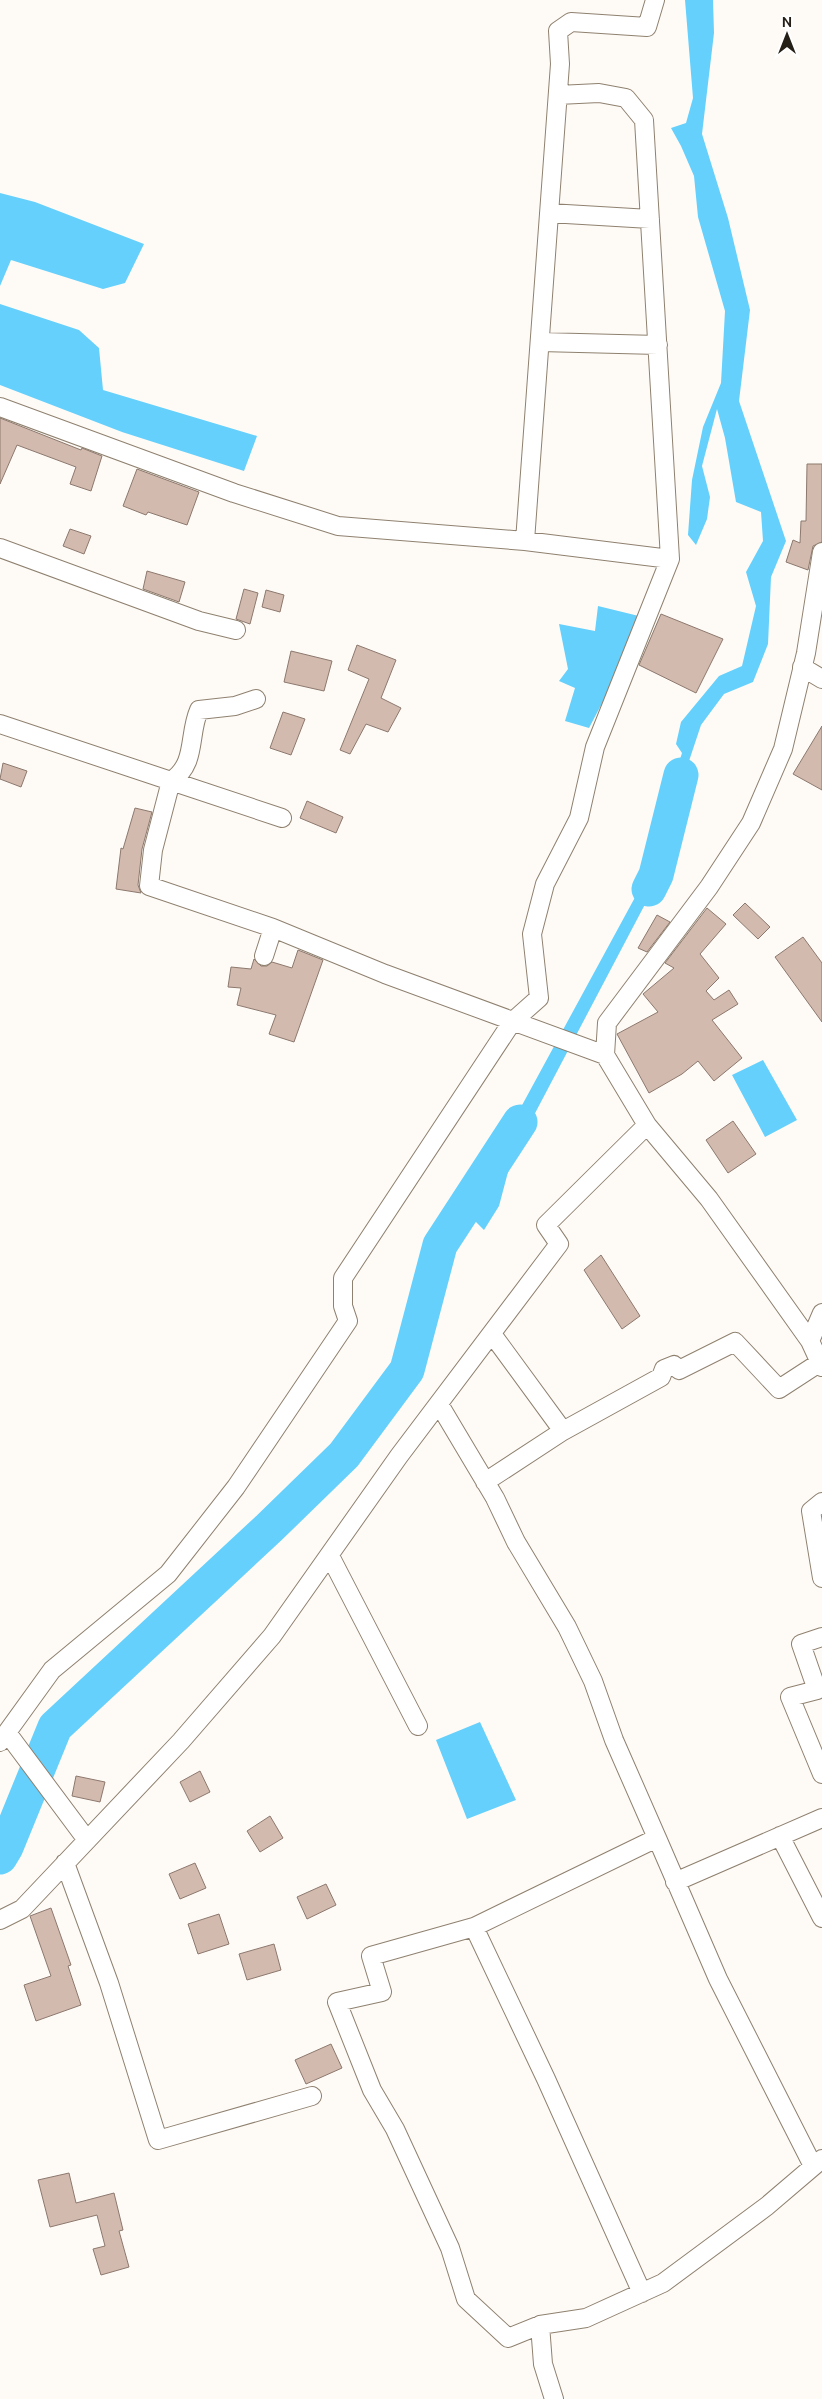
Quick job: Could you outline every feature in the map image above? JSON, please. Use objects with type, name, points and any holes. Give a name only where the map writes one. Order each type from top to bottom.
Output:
[{"type":"street","points":[[525,541],[558,95],[560,64],[558,31],[571,22],[647,27],[655,0]]},
{"type":"street","points":[[87,1840],[31,1763],[4,1738],[52,1670],[168,1574],[236,1487],[348,1322],[343,1306],[343,1278],[512,1022],[539,998],[532,934],[545,884],[579,818],[595,747],[670,559],[644,120],[626,98],[599,93],[558,95]]},
{"type":"street","points":[[549,213],[650,219]]},
{"type":"street","points":[[540,342],[658,345]]},
{"type":"street","points":[[0,407],[234,493],[338,526],[525,541],[670,559]]},
{"type":"street","points":[[0,548],[200,621],[236,630]]},
{"type":"street","points":[[485,1482],[563,1431],[661,1376],[664,1369],[674,1364],[678,1370],[735,1342],[779,1389],[821,1365],[810,1341],[709,1199],[647,1126],[605,1055],[607,1023],[709,887],[751,823],[783,749],[802,667],[822,552]]},
{"type":"street","points":[[802,667],[822,679]]},
{"type":"street","points":[[256,699],[235,706],[200,710],[196,719],[192,745],[183,773],[171,781],[153,850],[149,886],[273,928],[385,974],[605,1055]]},
{"type":"street","points":[[0,724],[282,818]]},
{"type":"street","points":[[264,956],[273,928]]},
{"type":"street","points":[[0,1920],[22,1910],[181,1741],[265,1643],[318,1568],[330,1556],[399,1456],[559,1244],[546,1225],[647,1126]]},
{"type":"street","points":[[810,1341],[822,1313]]},
{"type":"street","points":[[492,1334],[563,1431]]},
{"type":"street","points":[[438,1404],[485,1482],[516,1542],[567,1627],[593,1681],[614,1740],[718,1979],[818,2163],[767,2206],[664,2283],[586,2318],[540,2325],[508,2338],[466,2299],[450,2248],[395,2128],[372,2090],[337,2002],[382,1992],[371,1956],[474,1927],[656,1838]]},
{"type":"street","points":[[822,1502],[811,1511],[822,1578]]},
{"type":"street","points":[[330,1556],[418,1726]]},
{"type":"street","points":[[822,1637],[801,1644],[817,1690],[790,1697],[822,1774]]},
{"type":"street","points":[[676,1882],[822,1818]]},
{"type":"street","points":[[780,1836],[822,1918]]},
{"type":"street","points":[[65,1863],[109,1983],[158,2140],[312,2096]]},
{"type":"street","points":[[474,1927],[546,2079],[642,2293]]},
{"type":"street","points":[[540,2325],[543,2364],[554,2399]]},
{"type":"water","points":[[685,0],[713,0],[714,33],[702,134],[728,218],[750,310],[739,401],[786,541],[771,577],[768,644],[753,682],[724,694],[701,725],[685,773],[682,834],[512,1157],[499,1206],[484,1230],[473,1219],[487,1201],[496,1153],[670,833],[668,796],[682,753],[676,744],[681,722],[719,676],[742,666],[756,606],[746,572],[763,541],[761,512],[736,502],[725,438],[717,409],[702,466],[710,497],[707,519],[696,545],[688,535],[692,480],[703,427],[721,383],[725,311],[698,217],[694,176],[671,128],[686,123],[693,98]]},
{"type":"water","points":[[0,193],[35,202],[144,244],[125,283],[103,289],[11,260],[0,286]]},
{"type":"water","points":[[0,304],[79,330],[99,348],[103,390],[257,436],[244,471],[122,432],[0,385]]},
{"type":"water","points":[[598,606],[647,618],[589,728],[565,721],[575,688],[559,681],[568,669],[559,624],[595,631]]},
{"type":"water","points":[[763,1060],[797,1120],[765,1137],[732,1075]]},
{"type":"water","points":[[480,1722],[516,1800],[467,1819],[436,1740]]},
{"type":"building","points":[[0,418],[81,450],[82,448],[102,456],[91,491],[70,484],[76,467],[17,445],[0,484]]},
{"type":"building","points":[[807,464],[822,464],[822,542],[813,546],[808,570],[786,562],[793,540],[800,543],[801,521],[806,521]]},
{"type":"building","points":[[137,469],[199,492],[187,525],[148,512],[146,515],[123,506]]},
{"type":"building","points":[[70,529],[91,536],[84,554],[63,546]]},
{"type":"building","points":[[147,571],[185,582],[179,602],[143,589]]},
{"type":"building","points":[[244,589],[258,593],[250,624],[236,619]]},
{"type":"building","points":[[266,590],[284,595],[280,612],[262,607]]},
{"type":"building","points":[[661,614],[723,639],[696,693],[639,665]]},
{"type":"building","points":[[357,645],[396,660],[381,698],[401,708],[388,732],[366,724],[350,754],[340,750],[369,679],[348,670]]},
{"type":"building","points":[[291,651],[332,661],[324,691],[284,682]]},
{"type":"building","points":[[283,712],[305,719],[291,755],[270,748]]},
{"type":"building","points":[[822,726],[822,790],[793,774]]},
{"type":"building","points":[[3,763],[27,771],[21,787],[0,779]]},
{"type":"building","points":[[307,801],[343,817],[336,833],[300,818]]},
{"type":"building","points":[[135,808],[152,812],[142,849],[138,885],[141,893],[116,889],[121,848],[123,849]]},
{"type":"building","points":[[745,903],[770,927],[758,939],[733,915]]},
{"type":"building","points":[[707,908],[726,924],[700,954],[719,978],[706,991],[714,1000],[729,990],[738,1004],[712,1020],[742,1058],[714,1081],[698,1061],[682,1074],[649,1093],[617,1034],[658,1012],[643,994],[674,968],[665,963]]},
{"type":"building","points":[[657,915],[670,922],[647,952],[638,948]]},
{"type":"building","points":[[803,937],[822,963],[822,1022],[775,957]]},
{"type":"building","points":[[298,950],[323,960],[294,1042],[269,1034],[276,1015],[237,1005],[241,988],[228,987],[231,967],[251,969],[254,959],[261,966],[267,966],[272,962],[292,968]]},
{"type":"building","points":[[733,1121],[756,1154],[728,1173],[706,1140]]},
{"type":"building","points":[[601,1255],[640,1316],[622,1329],[584,1270]]},
{"type":"building","points":[[200,1771],[210,1792],[190,1802],[180,1782]]},
{"type":"building","points":[[76,1776],[105,1782],[100,1802],[72,1796]]},
{"type":"building","points":[[270,1816],[283,1838],[260,1852],[247,1831]]},
{"type":"building","points":[[195,1863],[206,1888],[180,1899],[169,1874]]},
{"type":"building","points":[[326,1884],[336,1905],[307,1919],[297,1897]]},
{"type":"building","points":[[51,1908],[71,1965],[68,1966],[81,2005],[36,2021],[24,1985],[51,1976],[30,1916]]},
{"type":"building","points":[[219,1914],[229,1944],[198,1954],[188,1924]]},
{"type":"building","points":[[274,1944],[281,1970],[247,1980],[239,1954]]},
{"type":"building","points":[[331,2044],[342,2068],[306,2084],[295,2060]]},
{"type":"building","points":[[69,2173],[76,2203],[114,2193],[123,2230],[119,2231],[129,2267],[101,2275],[93,2249],[105,2246],[97,2215],[50,2227],[38,2180]]},
{"type":"waterway","points":[[649,889],[656,875],[681,775]]},
{"type":"waterway","points":[[0,1857],[6,1847],[55,1727],[269,1528],[344,1455],[407,1370],[440,1245],[520,1122]]}]
